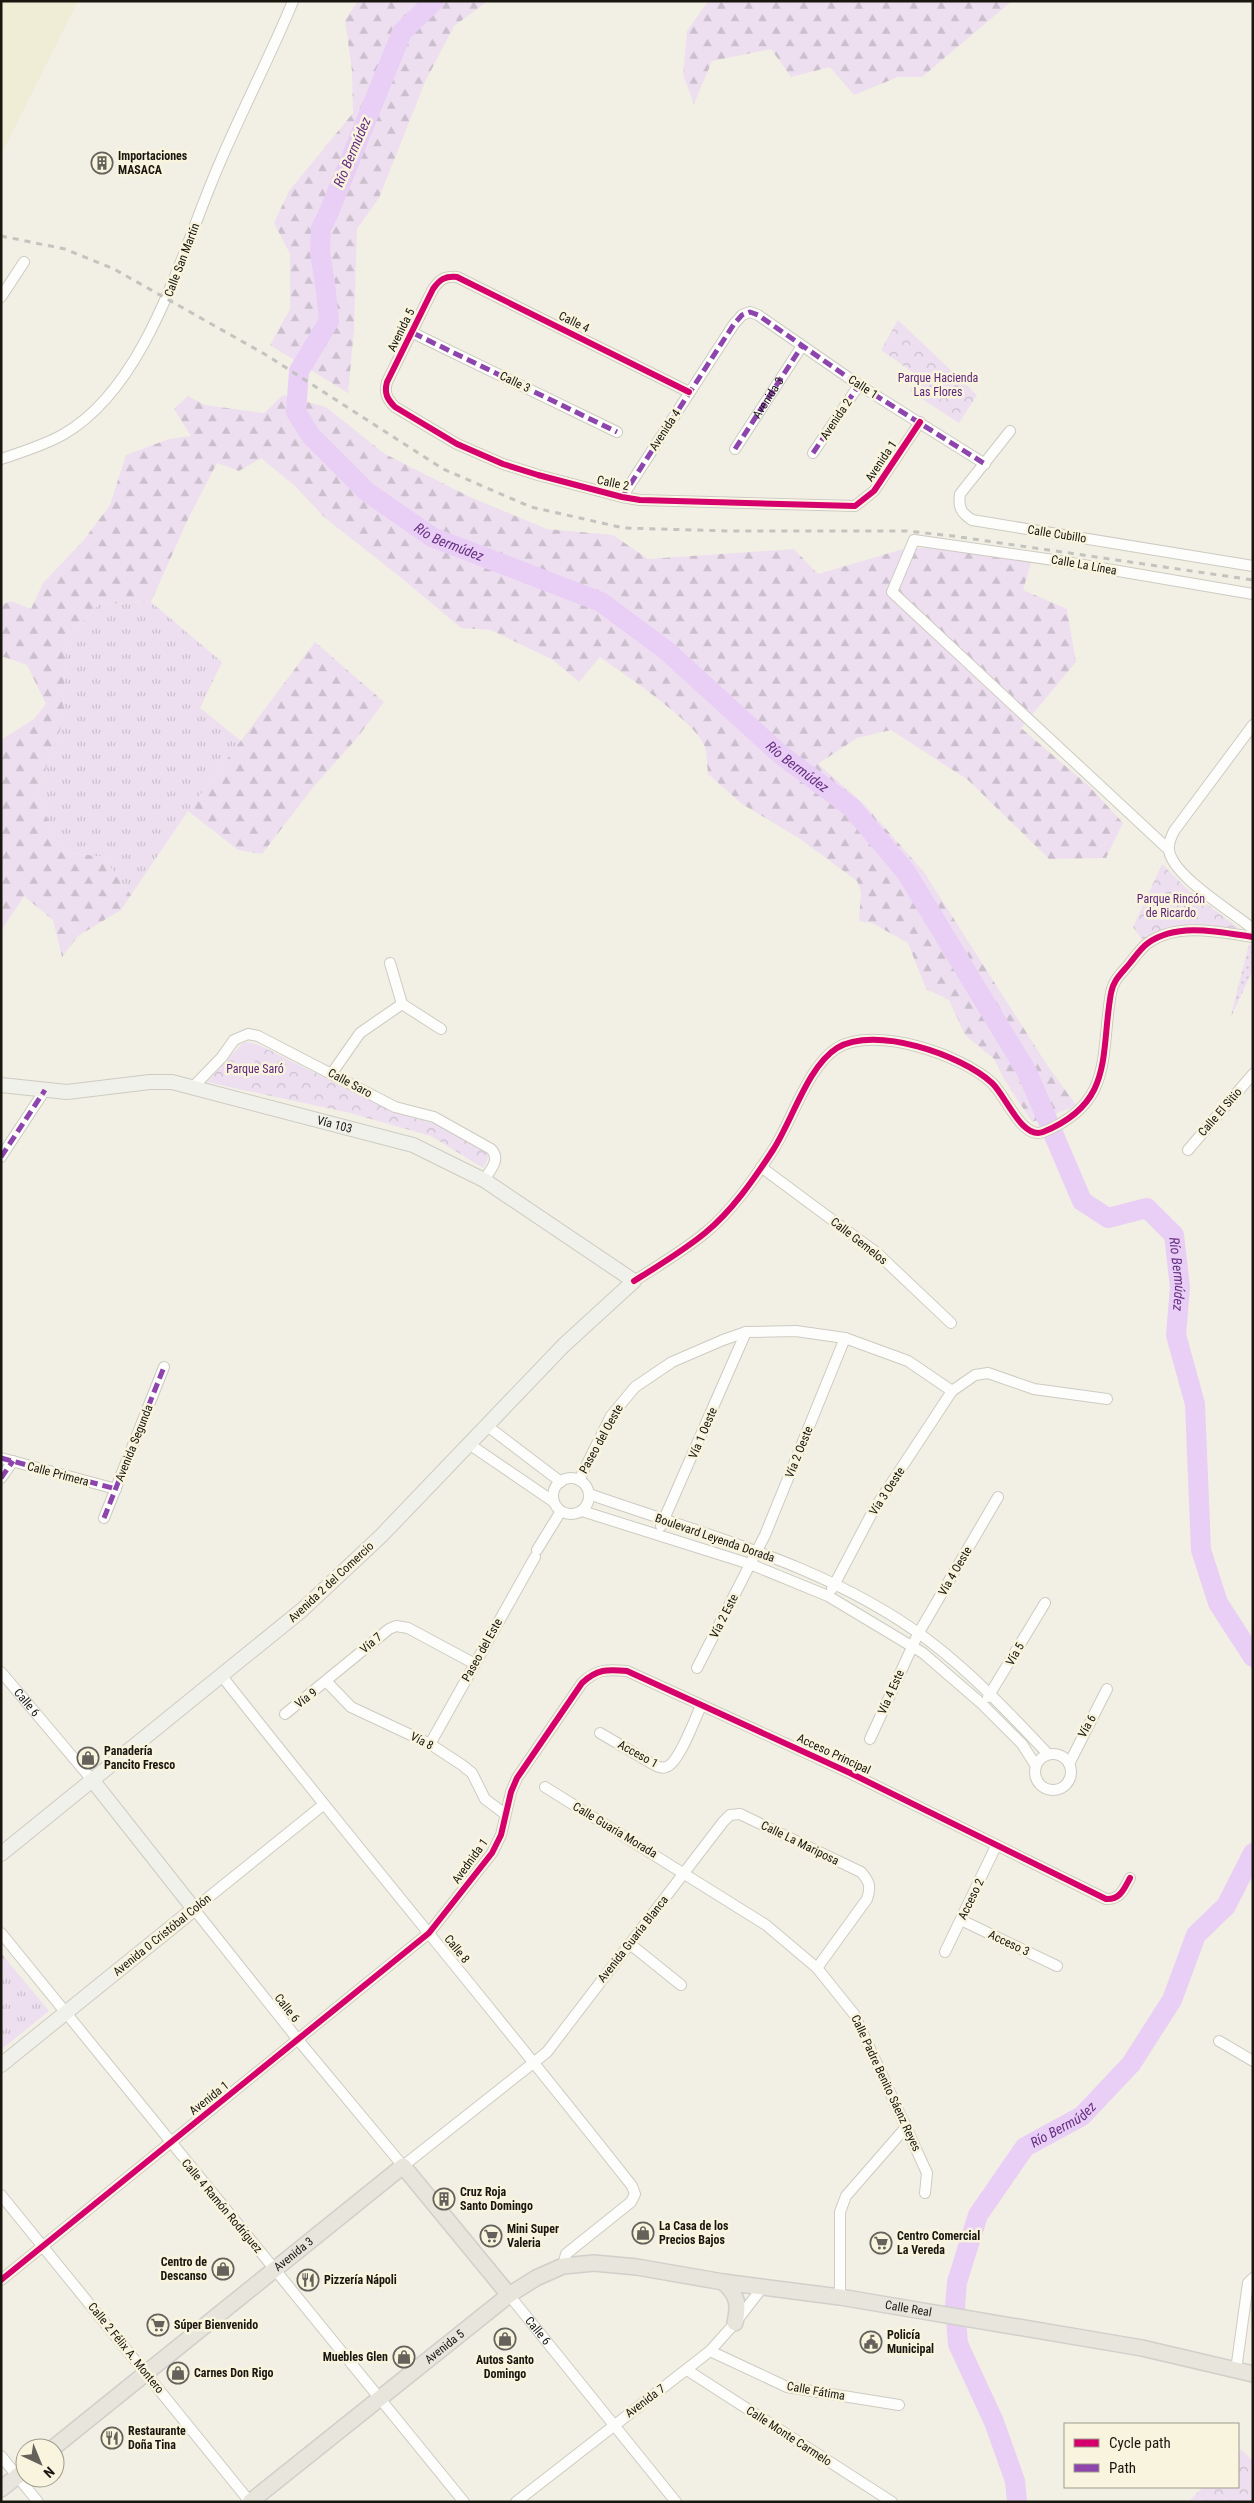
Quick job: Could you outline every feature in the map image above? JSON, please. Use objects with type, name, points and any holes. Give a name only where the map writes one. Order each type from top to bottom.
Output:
[{"type":"main road","name":"Vía 103","points":[[1,1085],[84,1092],[150,1082],[172,1082],[413,1145],[484,1180],[634,1281]]},
{"type":"main road","name":"Avenida 2 del Comercio","points":[[1,1854],[302,1610],[342,1574],[564,1345],[634,1281]]},
{"type":"main road","name":"Calle 6","points":[[93,1781],[194,1909]]},
{"type":"main road","name":"Avenida 0 Cristóbal Colón","points":[[1,2065],[194,1909]]},
{"type":"main road","name":"Calle 6","points":[[403,2166],[509,2295]]},
{"type":"main road","name":"Avenida 3","points":[[65,2438],[147,2374],[403,2166]]},
{"type":"main road","name":"Calle Real","points":[[563,2266],[594,2263],[637,2267],[762,2288],[840,2297],[1142,2348],[1253,2374]]},
{"type":"main road","name":"Avenida 5","points":[[250,2502],[509,2295],[536,2278],[563,2266]]},
{"type":"main road","points":[[722,2282],[733,2291],[737,2299],[735,2323]]},
{"type":"main road","points":[[1,2488],[15,2478]]},
{"type":"street","name":"Calle San Martín","points":[[1,459],[65,434],[88,416],[108,396],[131,364],[168,298],[221,160],[269,59],[292,1]]},
{"type":"street","points":[[1,297],[24,262]]},
{"type":"street","name":"Avenida 5","points":[[388,400],[385,391],[387,382],[413,333],[433,289],[439,280],[447,276]]},
{"type":"street","name":"Calle 4","points":[[447,276],[457,277],[690,392]]},
{"type":"street","name":"Calle 1","points":[[742,315],[750,312],[758,315],[859,385],[985,464]]},
{"type":"street","name":"Avenida 4","points":[[622,497],[742,315]]},
{"type":"street","name":"Calle 3","points":[[413,333],[617,432]]},
{"type":"street","name":"Avenida 3","points":[[735,450],[802,346]]},
{"type":"street","name":"Avenida 2","points":[[813,453],[859,385]]},
{"type":"street","name":"Calle 2","points":[[388,400],[395,407],[457,444],[503,464],[538,476],[622,497],[640,500],[855,506]]},
{"type":"street","name":"Avenida 1","points":[[855,506],[874,491],[920,422]]},
{"type":"street","name":"Calle Cubillo","points":[[1010,431],[960,494],[958,505],[964,514],[972,520],[1253,566]]},
{"type":"street","name":"Calle La Línea","points":[[1168,849],[892,592],[914,540],[1054,560],[1253,594]]},
{"type":"street","points":[[1253,725],[1174,831],[1168,849],[1172,860],[1185,876],[1253,929]]},
{"type":"street","points":[[634,1281],[706,1232],[735,1202],[774,1148],[822,1061],[847,1042],[864,1040],[916,1045],[967,1065],[992,1083],[1006,1100],[1021,1125],[1031,1132],[1041,1133],[1077,1114],[1095,1088],[1104,1063],[1111,992],[1115,980],[1147,943],[1164,935],[1191,930],[1253,937]]},
{"type":"street","points":[[390,963],[402,1004],[441,1030]]},
{"type":"street","points":[[332,1073],[360,1033],[402,1004]]},
{"type":"street","name":"Calle Saro","points":[[193,1087],[222,1057],[234,1040],[248,1034],[258,1036],[395,1107],[434,1117],[491,1149],[496,1154],[496,1159],[484,1180]]},
{"type":"street","name":"Calle El Sitio","points":[[1188,1150],[1253,1074]]},
{"type":"street","points":[[1,1156],[45,1090]]},
{"type":"street","name":"Calle Gemelos","points":[[761,1168],[877,1253],[951,1323]]},
{"type":"street","name":"Paseo del Oeste","points":[[579,1480],[611,1416],[635,1386],[672,1362],[746,1332],[796,1332],[845,1338],[908,1361],[952,1390]]},
{"type":"street","name":"Vía 1 Oeste","points":[[658,1533],[746,1332]]},
{"type":"street","name":"Vía 2 Oeste","points":[[750,1564],[845,1338]]},
{"type":"street","name":"Avenida Segunda","points":[[104,1518],[164,1367]]},
{"type":"street","points":[[952,1390],[975,1376],[988,1373],[1034,1389],[1107,1399]]},
{"type":"street","name":"Vía 3 Oeste","points":[[828,1596],[873,1511],[952,1390]]},
{"type":"street","points":[[486,1426],[561,1482]]},
{"type":"street","points":[[469,1444],[554,1502],[561,1511],[571,1514],[582,1511],[589,1500],[589,1494],[587,1488],[579,1480],[567,1479],[561,1482],[554,1490],[554,1502]]},
{"type":"street","name":"Calle Primera","points":[[1,1458],[116,1489]]},
{"type":"street","points":[[1,1478],[13,1462]]},
{"type":"street","name":"Boulevard Leyenda Dorada","points":[[582,1511],[658,1533],[750,1564],[828,1596],[912,1646],[982,1704],[1022,1744],[1036,1766],[1038,1782],[1053,1790],[1068,1781],[1071,1770],[1069,1764],[1060,1755],[1048,1754],[992,1694],[918,1634],[835,1584],[757,1550],[589,1494]]},
{"type":"street","name":"Vía 4 Oeste","points":[[912,1646],[998,1497]]},
{"type":"street","name":"Paseo del Este","points":[[430,1744],[561,1511]]},
{"type":"street","name":"Vía 2 Este","points":[[697,1668],[750,1564]]},
{"type":"street","name":"Vía 5","points":[[982,1704],[992,1694],[1045,1603]]},
{"type":"street","name":"Vía 7","points":[[327,1682],[382,1634],[396,1626],[408,1628],[475,1664]]},
{"type":"street","name":"Vía 4 Este","points":[[870,1739],[912,1646]]},
{"type":"street","name":"Acceso Principal","points":[[542,1743],[582,1683],[592,1674],[602,1669],[627,1671],[850,1774],[1106,1899],[1114,1900],[1119,1896],[1130,1878]]},
{"type":"street","name":"Calle 6","points":[[1,1672],[93,1781]]},
{"type":"street","name":"Calle 8","points":[[222,1675],[323,1805],[535,2062],[632,2186],[635,2194],[631,2202],[566,2254],[563,2266]]},
{"type":"street","name":"Vía 9","points":[[285,1714],[327,1682]]},
{"type":"street","name":"Vía 8","points":[[327,1682],[351,1707],[430,1744],[468,1769],[476,1779],[485,1799],[505,1814]]},
{"type":"street","name":"Vía 6","points":[[1069,1764],[1108,1689]]},
{"type":"street","name":"Acceso 1","points":[[600,1733],[651,1764],[660,1768],[666,1767],[676,1758],[701,1706]]},
{"type":"street","name":"Avednida 1","points":[[430,1933],[492,1853],[501,1835],[505,1814],[517,1778],[542,1743]]},
{"type":"street","points":[[1036,1766],[1048,1754]]},
{"type":"street","name":"Calle Guaria Morada","points":[[546,1787],[685,1872]]},
{"type":"street","name":"Avenida 0 Cristóbal Colón","points":[[194,1909],[323,1805]]},
{"type":"street","name":"Calle La Mariposa","points":[[730,1815],[740,1814],[861,1872],[867,1879],[870,1888],[867,1899],[817,1968]]},
{"type":"street","name":"Avenida Guaria Blanca","points":[[535,2062],[546,2052],[730,1815]]},
{"type":"street","name":"Acceso 2","points":[[944,1952],[996,1846]]},
{"type":"street","name":"Calle Padre Benito Sáenz Reyes","points":[[685,1872],[766,1925],[817,1968],[854,2014],[927,2173],[925,2193]]},
{"type":"street","name":"Calle 6","points":[[194,1909],[299,2041],[403,2166]]},
{"type":"street","name":"Acceso 3","points":[[961,1920],[1057,1966]]},
{"type":"street","name":"Calle 4 Ramón Rodríguez","points":[[1,1932],[170,2143],[464,2502]]},
{"type":"street","name":"Avenida 1","points":[[1,2280],[299,2041],[430,1933]]},
{"type":"street","points":[[630,1944],[681,1985]]},
{"type":"street","points":[[1219,2041],[1253,2061]]},
{"type":"street","name":"Avenida 3","points":[[403,2166],[535,2062]]},
{"type":"street","points":[[840,2297],[840,2212],[846,2196],[907,2126]]},
{"type":"street","name":"Calle 2 Félix A. Montero","points":[[1,2195],[250,2502]]},
{"type":"street","points":[[1236,2370],[1248,2283],[1253,2278]]},
{"type":"street","name":"Avenida 7","points":[[516,2502],[710,2351],[762,2288]]},
{"type":"street","name":"Calle 6","points":[[509,2295],[676,2502]]},
{"type":"street","name":"Calle Fátima","points":[[710,2351],[787,2387],[899,2404]]},
{"type":"street","name":"Calle Monte Carmelo","points":[[687,2370],[892,2502]]},
{"type":"street","points":[[1,2456],[15,2468]]},
{"type":"street","points":[[30,2488],[38,2502]]},
{"type":"shaded area","points":[[1,1],[78,1],[1,155]]},
{"type":"green space","points":[[358,1],[488,1],[454,26],[425,82],[379,198],[357,229],[354,330],[348,393],[270,345],[290,309],[290,254],[274,223],[289,191],[353,113],[352,71],[345,20]]},
{"type":"green space","points":[[708,1],[1012,1],[922,77],[898,77],[854,95],[830,67],[791,77],[771,49],[712,61],[694,104],[683,75],[687,31]]},
{"type":"green space","name":"Parque Hacienda Las Flores","points":[[898,320],[977,395],[959,423],[910,391],[918,376],[881,350]]},
{"type":"green space","points":[[283,395],[326,407],[385,454],[470,497],[547,529],[613,535],[648,559],[794,549],[818,574],[903,549],[938,547],[1032,560],[1023,590],[1067,609],[1076,662],[1021,728],[1090,787],[1123,823],[1106,858],[1049,859],[968,780],[891,730],[857,738],[818,764],[864,804],[924,872],[1047,1065],[1077,1106],[1032,1122],[1004,1079],[994,1059],[965,1035],[949,1000],[926,989],[908,943],[872,923],[859,921],[861,892],[857,881],[800,839],[742,804],[708,774],[705,747],[699,736],[688,724],[658,699],[600,657],[579,682],[553,660],[491,630],[461,628],[324,517],[295,486],[261,458],[239,471],[217,463],[188,519],[151,602],[99,604],[67,639],[62,725],[38,790],[58,851],[103,857],[131,895],[121,910],[78,936],[62,957],[53,920],[24,896],[1,931],[1,740],[34,719],[46,704],[27,665],[1,656],[1,605],[11,601],[31,609],[43,583],[83,541],[110,505],[126,455],[169,439],[191,436],[174,409],[188,396],[205,405],[264,413]]},
{"type":"green space","points":[[151,602],[222,662],[200,708],[241,741],[188,811],[131,895],[103,857],[58,851],[38,790],[62,725],[67,639],[99,604]]},
{"type":"green space","points":[[315,642],[384,702],[357,738],[315,785],[262,854],[238,850],[188,811]]},
{"type":"green space","name":"Parque Rincón de Ricardo","points":[[1162,864],[1188,890],[1245,933],[1195,927],[1145,943],[1133,927]]},
{"type":"green space","points":[[1249,944],[1253,946],[1253,970],[1230,1019]]},
{"type":"green space","name":"Parque Saró","points":[[246,1042],[259,1045],[396,1113],[442,1126],[490,1155],[483,1168],[431,1136],[350,1113],[207,1082]]},
{"type":"green space","points":[[246,1042],[259,1045],[247,1091],[226,1086],[239,1046]]},
{"type":"green space","points":[[1,1953],[49,2011],[3,2048],[1,2045]]},
{"type":"green space","points":[[1241,2449],[1253,2461],[1253,2502],[1188,2502],[1202,2488],[1239,2488],[1239,2451]]},
{"type":"waterway","name":"Río Bermúdez","points":[[434,1],[402,32],[321,228],[320,253],[329,321],[299,371],[296,412],[311,436],[367,492],[432,537],[601,602],[667,651],[780,754],[851,807],[906,872],[1027,1072],[1082,1201],[1108,1218],[1147,1208],[1174,1235],[1180,1287],[1176,1335],[1195,1404],[1201,1550],[1218,1603],[1253,1657]]},
{"type":"waterway","name":"Río Bermúdez","points":[[1017,2502],[1015,2481],[994,2422],[958,2344],[955,2307],[957,2282],[978,2215],[1025,2147],[1082,2116],[1131,2064],[1172,2000],[1196,1935],[1226,1906],[1253,1853]]},
{"type":"railway","points":[[1,236],[65,249],[114,269],[268,356],[443,469],[531,507],[624,528],[731,531],[907,531],[1253,580]]},
{"type":"marked path","points":[[622,497],[734,324],[742,315],[750,312],[758,315],[859,385],[985,464]]},
{"type":"marked path","points":[[413,333],[617,432]]},
{"type":"marked path","points":[[735,449],[802,346]]},
{"type":"marked path","points":[[813,453],[859,385]]},
{"type":"marked path","points":[[1,1157],[45,1090]]},
{"type":"marked path","points":[[104,1518],[164,1367]]},
{"type":"marked path","points":[[1,1458],[116,1489]]},
{"type":"marked path","points":[[1,1478],[13,1461]]},
{"type":"cycle path","points":[[689,392],[457,277],[443,279],[433,289],[387,382],[386,389],[388,398],[395,407],[457,444],[503,464],[538,475],[640,500],[855,506],[874,491],[920,422]]},
{"type":"cycle path","points":[[634,1281],[697,1240],[733,1205],[773,1150],[817,1067],[837,1048],[853,1042],[873,1040],[895,1042],[918,1046],[960,1062],[992,1083],[1028,1130],[1035,1133],[1043,1132],[1066,1120],[1082,1107],[1093,1091],[1100,1074],[1104,1056],[1112,988],[1118,977],[1145,945],[1172,932],[1185,931],[1213,931],[1253,937]]},
{"type":"cycle path","points":[[1,2280],[429,1933],[492,1853],[501,1835],[511,1792],[517,1778],[582,1683],[587,1678],[603,1671],[627,1671],[850,1773],[1106,1899],[1118,1896],[1130,1878]]},
{"type":"place","name":"Importaciones MASACA","points":[[102,163]]},
{"type":"place","name":"Panadería Pancito Fresco","points":[[88,1758]]},
{"type":"place","name":"Cruz Roja Santo Domingo","points":[[444,2199]]},
{"type":"place","name":"La Casa de los Precios Bajos","points":[[643,2233]]},
{"type":"place","name":"Mini Super Valeria","points":[[491,2236]]},
{"type":"place","name":"Centro Comercial La Vereda","points":[[881,2243]]},
{"type":"place","name":"Centro de Descanso","points":[[223,2269]]},
{"type":"place","name":"Pizzería Nápoli","points":[[308,2280]]},
{"type":"place","name":"Súper Bienvenido","points":[[158,2325]]},
{"type":"place","name":"Autos Santo Domingo","points":[[505,2339]]},
{"type":"place","name":"Policía Municipal","points":[[871,2342]]},
{"type":"place","name":"Muebles Glen","points":[[404,2357]]},
{"type":"place","name":"Carnes Don Rigo","points":[[178,2373]]},
{"type":"place","name":"Restaurante Doña Tina","points":[[112,2438]]}]
